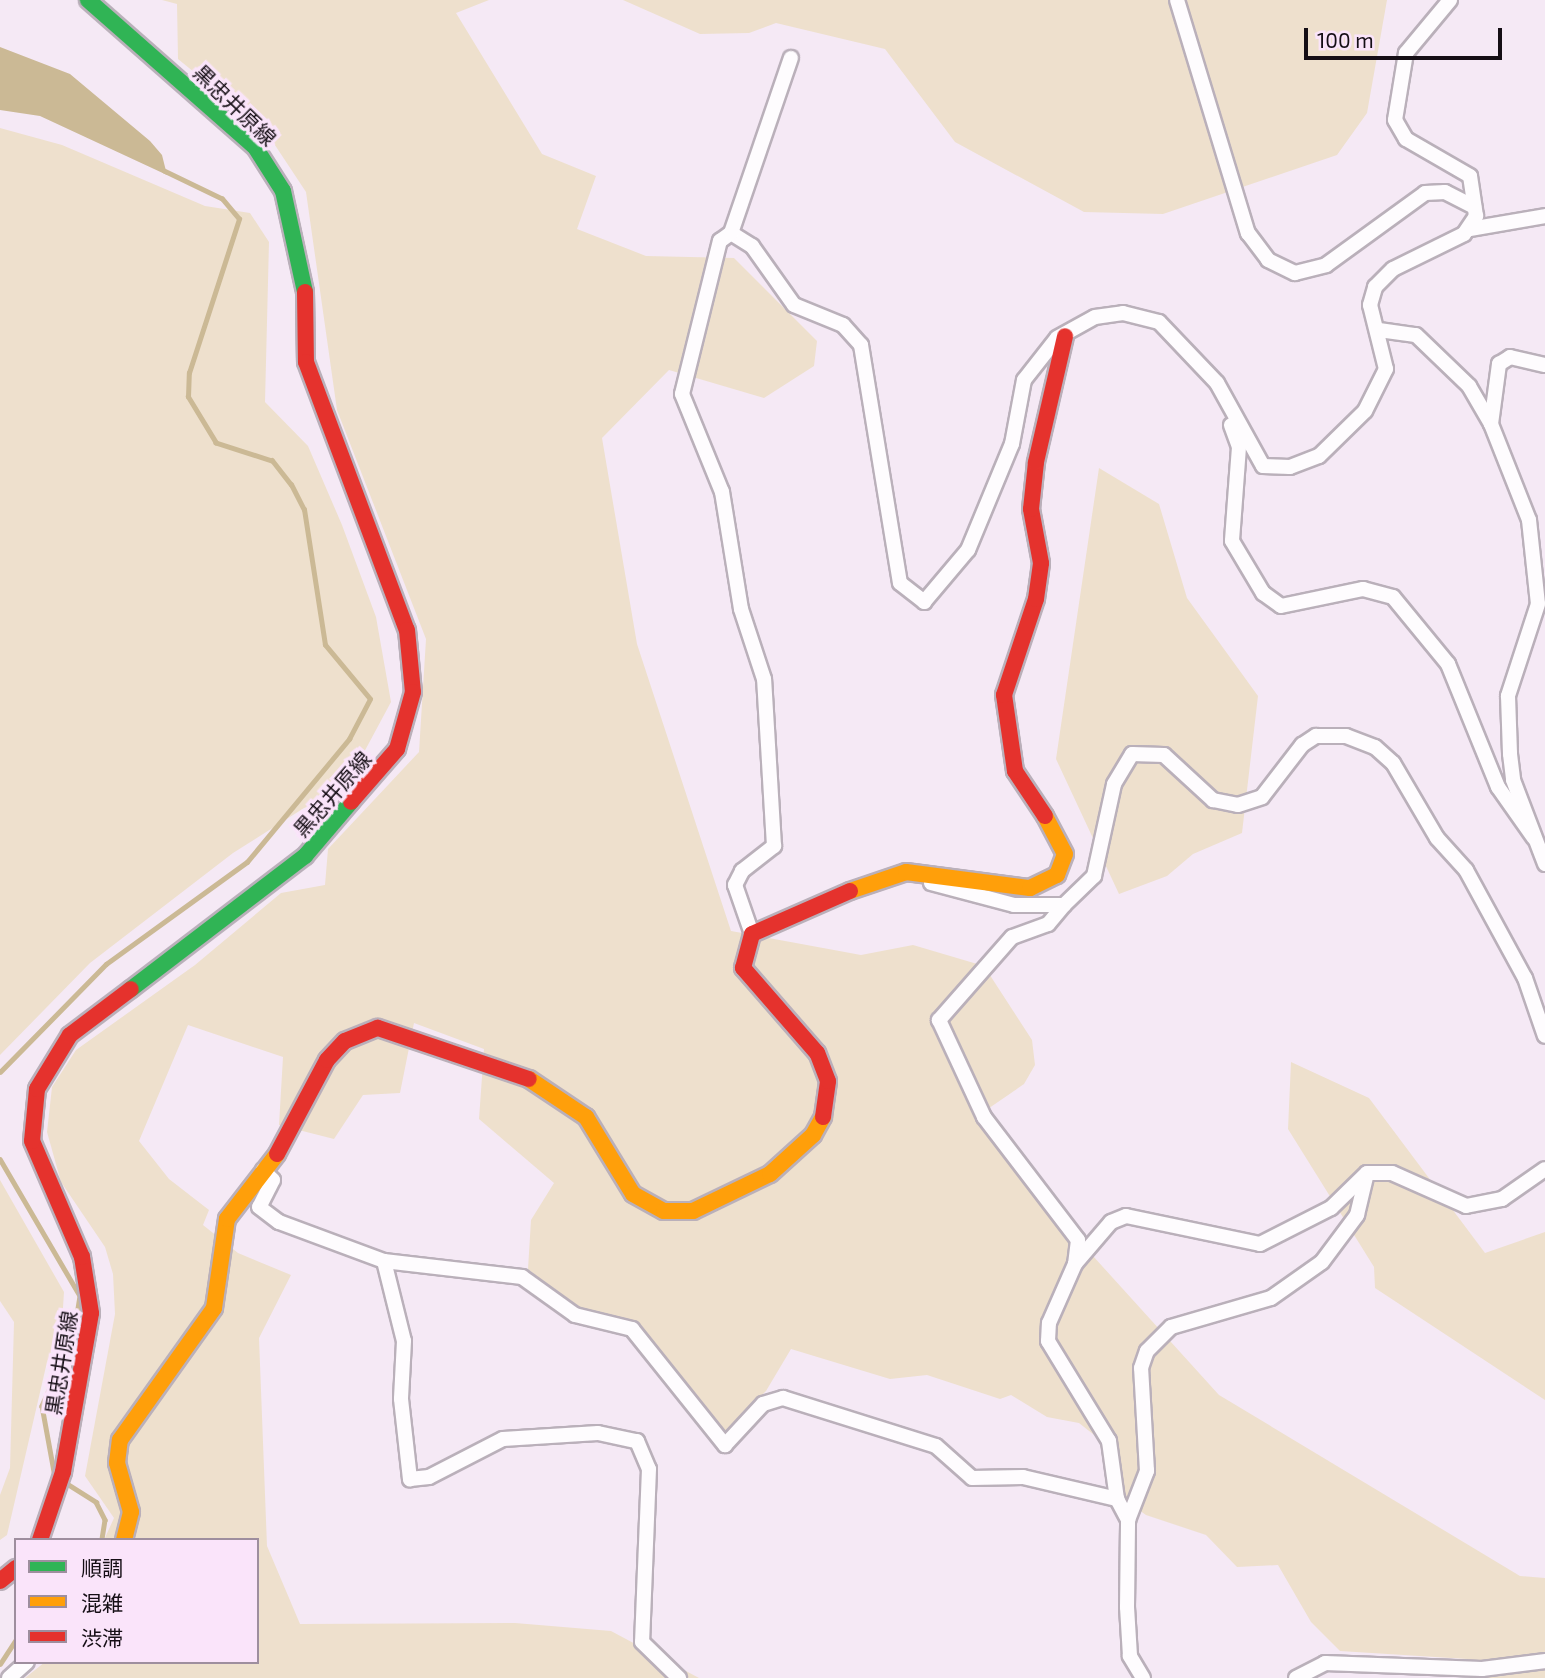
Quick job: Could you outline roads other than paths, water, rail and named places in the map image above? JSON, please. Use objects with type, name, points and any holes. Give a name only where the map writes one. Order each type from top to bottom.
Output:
[{"type":"street","name":"黒忠井原線","points":[[41,1538],[63,1472],[89,1343],[90,1286],[32,1140],[37,1089],[70,1035],[305,856],[397,750],[413,692],[407,630],[320,412],[306,362],[305,272],[283,191],[255,147],[88,0]]},
{"type":"street","points":[[1177,0],[1248,233],[1268,260],[1294,273],[1326,265],[1424,193],[1445,192],[1474,207]]},
{"type":"street","points":[[1450,0],[1406,53],[1395,121],[1406,139],[1470,176],[1476,185],[1470,229]]},
{"type":"street","points":[[124,1538],[131,1512],[117,1447],[214,1308],[227,1219],[293,1133],[334,1050],[356,1034],[378,1028],[404,1032],[560,1095],[596,1129],[624,1185],[648,1204],[678,1214],[732,1196],[803,1146],[828,1107],[828,1081],[817,1053],[743,968],[752,934],[736,885],[742,871],[774,846],[764,680],[741,609],[722,492],[682,394],[720,241],[731,233],[792,58]]},
{"type":"street","points":[[731,233],[752,246],[794,305],[843,325],[861,345],[898,575],[904,591],[917,601],[930,599],[968,550],[1012,444],[1017,393],[1043,354],[1065,336],[1107,314],[1147,317],[1191,355],[1229,402],[1263,467],[1290,467],[1319,456],[1377,398],[1386,369],[1379,330],[1370,305],[1383,277],[1470,229],[1545,216]]},
{"type":"street","points":[[1379,330],[1416,335],[1437,349],[1491,424],[1529,520],[1538,604],[1508,696],[1513,780],[1545,864]]},
{"type":"street","points":[[752,934],[810,905],[916,872],[1030,888],[1049,883],[1063,865],[1061,841],[1022,788],[1004,716],[1010,676],[1036,599],[1041,563],[1031,509],[1036,462],[1065,336]]},
{"type":"street","points":[[1491,424],[1499,364],[1510,357],[1545,365]]},
{"type":"street","points":[[1229,402],[1225,407],[1239,447],[1232,541],[1258,586],[1281,606],[1363,589],[1393,597],[1448,664],[1498,787],[1526,834],[1534,838]]},
{"type":"street","points":[[1128,1520],[1117,1499],[1109,1441],[1048,1341],[1049,1323],[1075,1264],[1078,1240],[984,1117],[939,1020],[1012,937],[1048,924],[1094,876],[1114,784],[1132,754],[1164,755],[1213,800],[1238,805],[1262,797],[1302,745],[1317,736],[1346,736],[1376,747],[1393,763],[1437,838],[1466,870],[1525,978],[1545,1036]]},
{"type":"street","points":[[916,872],[928,882],[1014,905],[1064,905]]},
{"type":"street","points":[[1075,1264],[1111,1222],[1126,1216],[1260,1244],[1331,1208],[1367,1173],[1392,1173],[1466,1206],[1502,1199],[1545,1168]]},
{"type":"street","points":[[263,1170],[273,1180],[258,1201],[270,1218],[384,1261],[522,1277],[575,1315],[632,1329],[725,1445],[763,1404],[783,1398],[936,1446],[972,1478],[1023,1477],[1117,1499]]},
{"type":"street","points":[[1143,1678],[1130,1656],[1127,1633],[1128,1520],[1147,1471],[1141,1368],[1147,1351],[1171,1327],[1271,1298],[1322,1262],[1357,1215],[1367,1173]]},
{"type":"street","points":[[384,1261],[404,1341],[401,1399],[410,1479],[429,1477],[503,1439],[598,1433],[637,1441],[649,1469],[642,1642],[679,1678]]},
{"type":"street","points":[[0,1581],[14,1570]]},
{"type":"street","points":[[1296,1678],[1325,1662],[1482,1669],[1545,1661]]},
{"type":"street","points":[[9,1678],[25,1664]]},
{"type":"waterway","points":[[0,1072],[106,964],[247,862],[349,739],[370,699],[325,645],[304,510],[291,485],[272,461],[216,443],[188,397],[189,373],[239,219],[222,199],[164,171]]},
{"type":"waterway","points":[[0,1159],[80,1296],[74,1334],[42,1406],[55,1477]]},
{"type":"waterway","points":[[66,1483],[96,1502],[105,1520],[102,1538]]},
{"type":"waterway","points":[[0,1664],[14,1642]]}]
